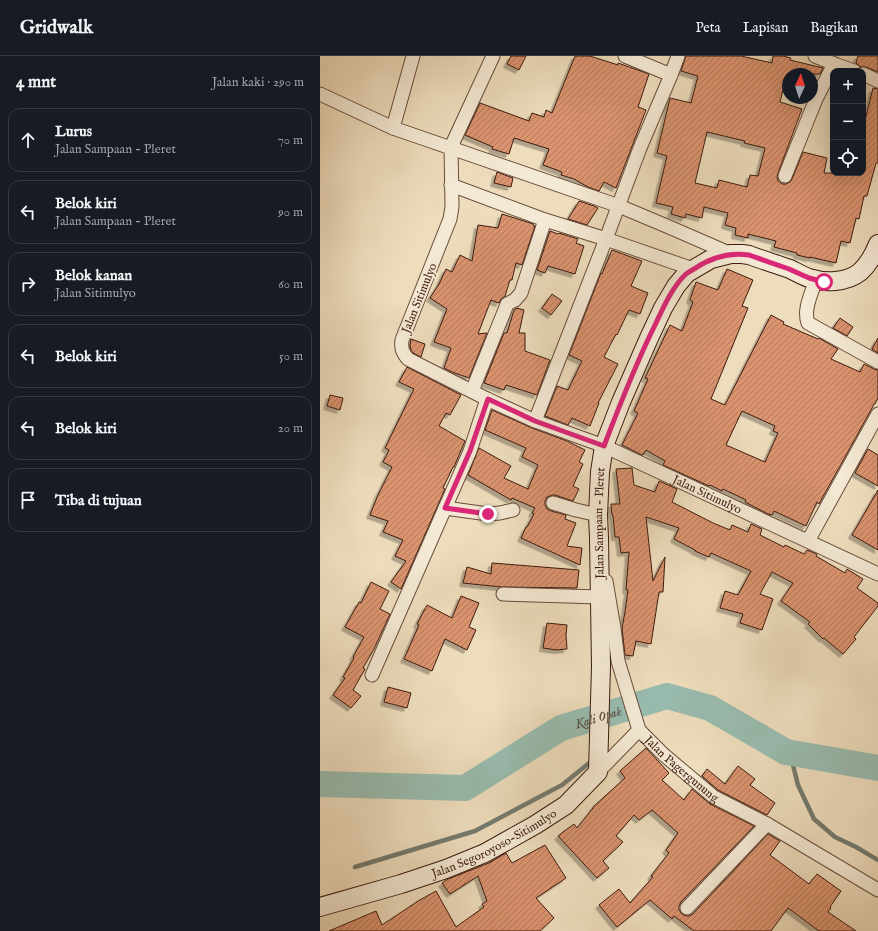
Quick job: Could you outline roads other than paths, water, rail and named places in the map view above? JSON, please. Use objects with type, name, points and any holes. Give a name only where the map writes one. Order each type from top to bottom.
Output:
[{"type":"main road","name":"Jalan Sampaan - Pleret","points":[[598,772],[601,666],[598,515],[600,472],[604,446],[621,402],[663,308],[676,286],[687,273],[711,258],[731,254],[749,255],[789,269],[809,278],[824,282],[841,280],[860,272],[869,262],[878,244]]},
{"type":"main road","name":"Jalan Segoroyoso-Sitimulyo","points":[[320,907],[401,884],[446,869],[485,853],[535,825],[566,805],[598,772]]},
{"type":"street","points":[[393,128],[413,56]]},
{"type":"street","points":[[451,158],[493,56]]},
{"type":"street","points":[[624,56],[671,75]]},
{"type":"street","points":[[535,421],[619,206],[640,148],[678,56]]},
{"type":"street","points":[[815,56],[845,68]]},
{"type":"street","points":[[785,176],[816,99],[834,64]]},
{"type":"street","points":[[866,76],[878,81]]},
{"type":"street","points":[[320,94],[393,128],[451,158],[619,206],[669,226],[731,254]]},
{"type":"street","name":"Jalan Sitimulyo","points":[[451,158],[452,207],[450,219],[402,340],[402,353],[408,358],[472,391],[535,421],[604,446],[878,574]]},
{"type":"street","points":[[451,185],[545,220],[693,269]]},
{"type":"street","points":[[472,391],[507,304],[515,300],[521,292],[545,220]]},
{"type":"street","points":[[816,280],[808,306],[808,323],[878,362]]},
{"type":"street","points":[[372,675],[470,451],[488,399]]},
{"type":"street","points":[[808,541],[878,414]]},
{"type":"street","points":[[553,503],[598,515]]},
{"type":"street","points":[[445,508],[488,514],[513,510]]},
{"type":"street","name":"Jalan Pagergunung","points":[[599,538],[618,661],[639,730],[664,755],[714,797],[767,824],[878,890]]},
{"type":"street","points":[[503,594],[600,597]]},
{"type":"street","name":"Jalan Segoroyoso-Sitimulyo","points":[[598,772],[639,730]]},
{"type":"street","points":[[687,908],[767,824]]},
{"type":"waterway","name":"Kali Opak","points":[[320,784],[465,788],[561,728],[667,696],[710,708],[786,752],[878,768]]},
{"type":"waterway","points":[[790,753],[798,785],[814,819],[835,837],[878,860]]},
{"type":"waterway","points":[[355,867],[475,831],[562,785],[593,760]]}]
